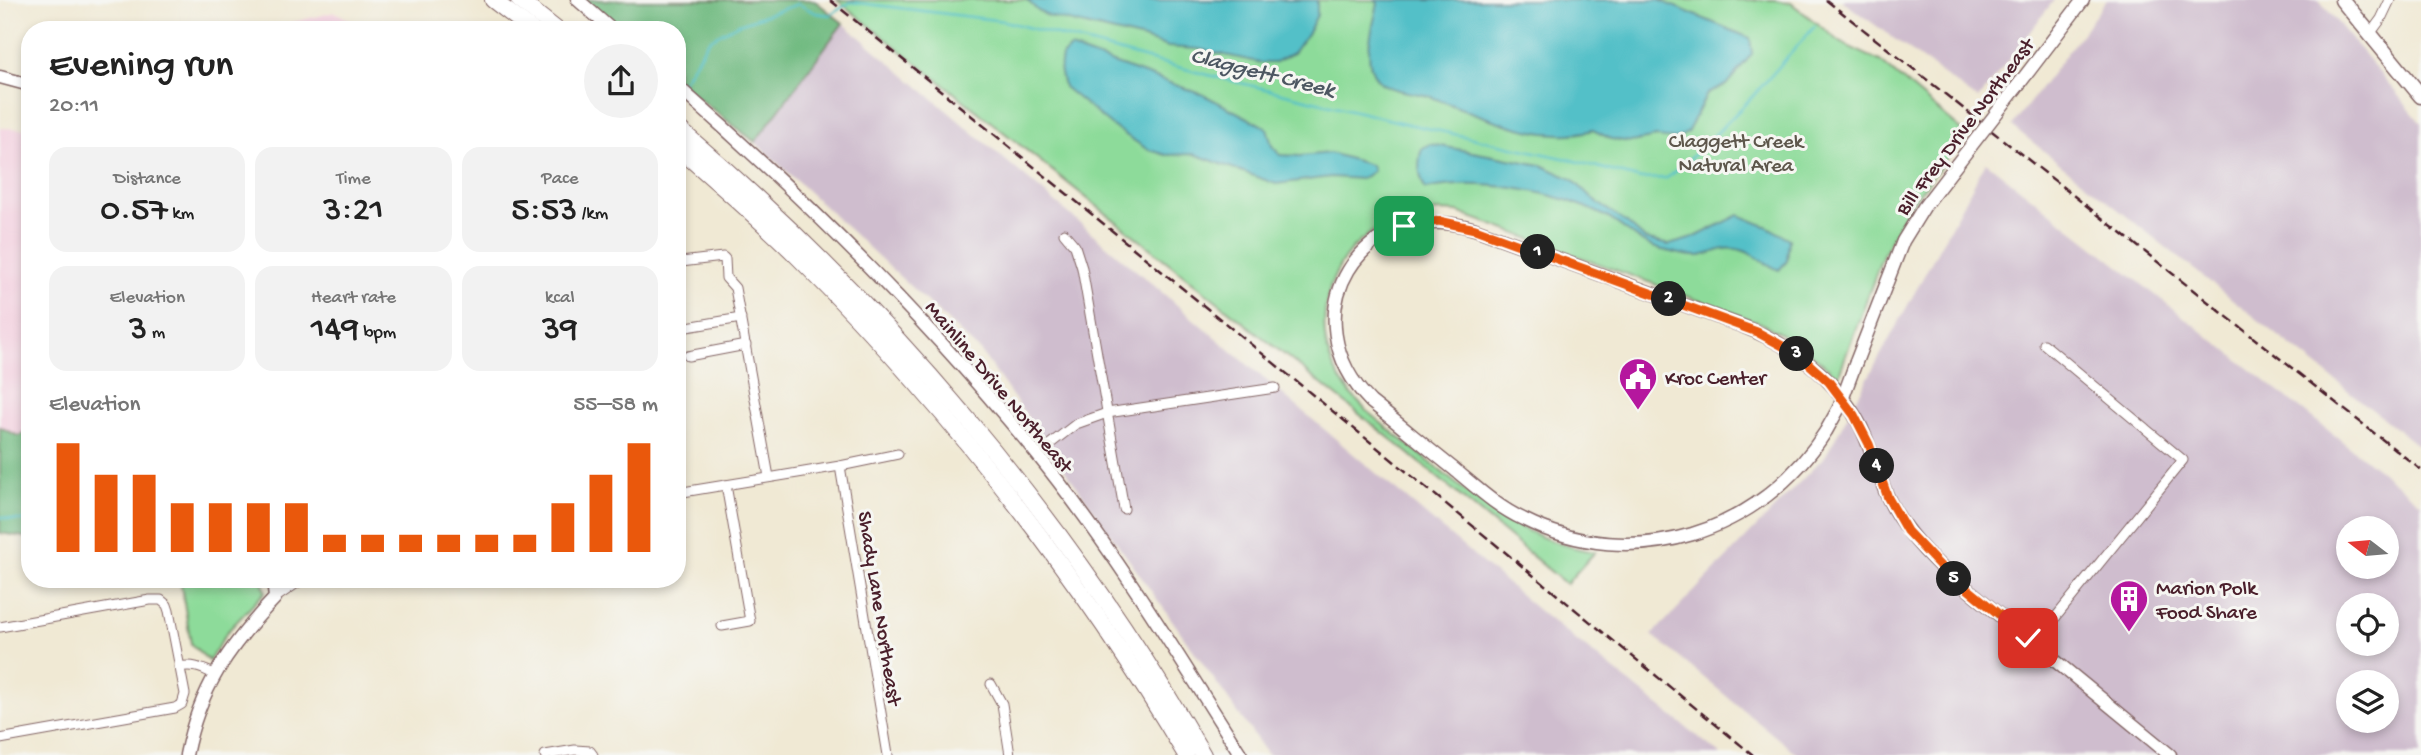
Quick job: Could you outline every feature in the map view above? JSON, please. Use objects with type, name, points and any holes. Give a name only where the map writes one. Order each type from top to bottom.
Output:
[{"type":"highway","points":[[493,0],[520,21]]},
{"type":"highway","points":[[519,0],[546,21]]},
{"type":"highway","points":[[686,141],[748,189],[833,271],[904,346],[978,432],[1047,520],[1108,605],[1203,755]]},
{"type":"highway","points":[[686,142],[902,366],[977,454],[1075,583],[1186,755]]},
{"type":"main road","points":[[2342,0],[2421,96]]},
{"type":"street","points":[[578,0],[602,21]]},
{"type":"street","name":"Bill Frey Drive Northeast","points":[[2083,0],[1924,207],[1903,241],[1856,362],[1839,408],[1826,432],[1804,463],[1785,481],[1764,500],[1728,521],[1686,537],[1641,544],[1577,538],[1541,527],[1498,505],[1371,402],[1357,387],[1339,354],[1335,337],[1334,317],[1340,288],[1364,251],[1396,229],[1419,222],[1439,221],[1475,229],[1767,336],[1788,348],[1823,375],[1849,408],[1864,433],[1895,511],[1923,550],[2170,755]]},
{"type":"street","points":[[2370,34],[2390,0]]},
{"type":"street","points":[[0,76],[21,82]]},
{"type":"street","name":"Mainline Drive Northeast","points":[[686,94],[781,179],[875,271],[934,334],[1037,454],[1153,616],[1241,755]]},
{"type":"street","points":[[1064,233],[1075,246],[1079,257],[1124,509]]},
{"type":"street","points":[[686,263],[723,257],[727,265],[726,278],[735,288],[769,477]]},
{"type":"street","points":[[686,327],[741,318]]},
{"type":"street","points":[[2034,644],[2182,460],[2044,344]]},
{"type":"street","points":[[688,356],[746,345]]},
{"type":"street","points":[[1037,454],[1076,424],[1107,413],[1275,388]]},
{"type":"street","points":[[686,492],[898,454]]},
{"type":"street","name":"Shady Lane Northeast","points":[[840,466],[888,755]]},
{"type":"street","points":[[722,626],[750,621],[726,485]]},
{"type":"street","points":[[273,588],[275,598]]},
{"type":"street","points":[[186,755],[190,731],[214,674],[244,632],[275,598],[290,588]]},
{"type":"street","points":[[0,627],[150,600],[164,601],[169,611],[185,694],[182,704],[175,708],[0,739]]},
{"type":"street","points":[[179,667],[189,665],[214,674]]},
{"type":"street","points":[[991,684],[1002,704],[1010,755]]},
{"type":"street","points":[[545,755],[575,750],[591,753]]},
{"type":"shaded area","points":[[1841,0],[2054,0],[1978,100]]},
{"type":"shaded area","points":[[2107,0],[2319,0],[2421,123],[2421,448],[2012,126]]},
{"type":"shaded area","points":[[335,12],[352,21],[298,21]]},
{"type":"shaded area","points":[[843,23],[1544,615],[1721,755],[1268,755],[981,352],[755,142]]},
{"type":"shaded area","points":[[0,128],[21,129],[21,435],[0,428]]},
{"type":"shaded area","points":[[1986,162],[2421,503],[2421,755],[1798,755],[1652,635],[1826,455]]},
{"type":"green space","points":[[571,0],[814,0],[843,23],[755,142],[686,89],[686,21],[598,21]]},
{"type":"green space","name":"Claggett Creek Natural Area","points":[[837,0],[1776,0],[1791,3],[1843,44],[1880,61],[1966,134],[1908,208],[1884,252],[1838,377],[1800,346],[1758,322],[1457,212],[1427,212],[1399,218],[1374,230],[1351,250],[1333,280],[1325,313],[1325,338],[1330,359],[1340,378],[1352,396],[1368,411],[1481,503],[1544,538],[1595,552],[1566,584],[1407,452]]},
{"type":"green space","points":[[0,427],[21,435],[21,536],[0,533]]},
{"type":"green space","points":[[182,588],[264,588],[265,592],[227,632],[209,661],[191,644]]},
{"type":"water","points":[[1027,0],[1317,0],[1317,15],[1293,53],[1274,63],[1262,63],[1198,49],[1168,47],[1048,16]]},
{"type":"water","points":[[1375,0],[1659,0],[1750,38],[1752,54],[1726,85],[1707,94],[1687,133],[1676,139],[1656,137],[1631,142],[1611,139],[1593,130],[1573,134],[1531,131],[1428,96],[1392,88],[1379,81],[1369,59],[1378,3]]},
{"type":"water","points":[[1070,48],[1204,95],[1267,128],[1272,146],[1280,155],[1330,153],[1371,165],[1373,171],[1361,179],[1331,177],[1276,184],[1194,154],[1166,155],[1147,149],[1112,126],[1064,87],[1060,69],[1062,56]]},
{"type":"water","points":[[1430,144],[1541,165],[1572,179],[1594,200],[1645,239],[1669,245],[1693,238],[1739,215],[1789,239],[1787,261],[1779,270],[1741,250],[1724,249],[1695,256],[1662,250],[1583,206],[1516,188],[1469,185],[1425,189],[1419,164],[1422,148]]},
{"type":"waterway","name":"Claggett Creek","points":[[686,76],[709,40],[736,25],[798,4],[816,13],[830,15],[851,2],[1004,21],[1408,124],[1572,160],[1641,179],[1667,178],[1702,148],[1754,95],[1815,26]]},
{"type":"waterway","name":"Claggett Creek","points":[[0,517],[21,520]]},
{"type":"railway","points":[[830,0],[1753,755]]},
{"type":"railway","points":[[1826,0],[2421,470]]},
{"type":"place","name":"Kroc Center","points":[[1638,411]]},
{"type":"place","name":"Marion Polk Food Share","points":[[2129,633]]},
{"type":"route","points":[[1404,226],[1419,222],[1458,223],[1742,326],[1788,348],[1823,375],[1854,415],[1869,444],[1888,498],[1907,531],[1942,568],[2028,638]]}]
